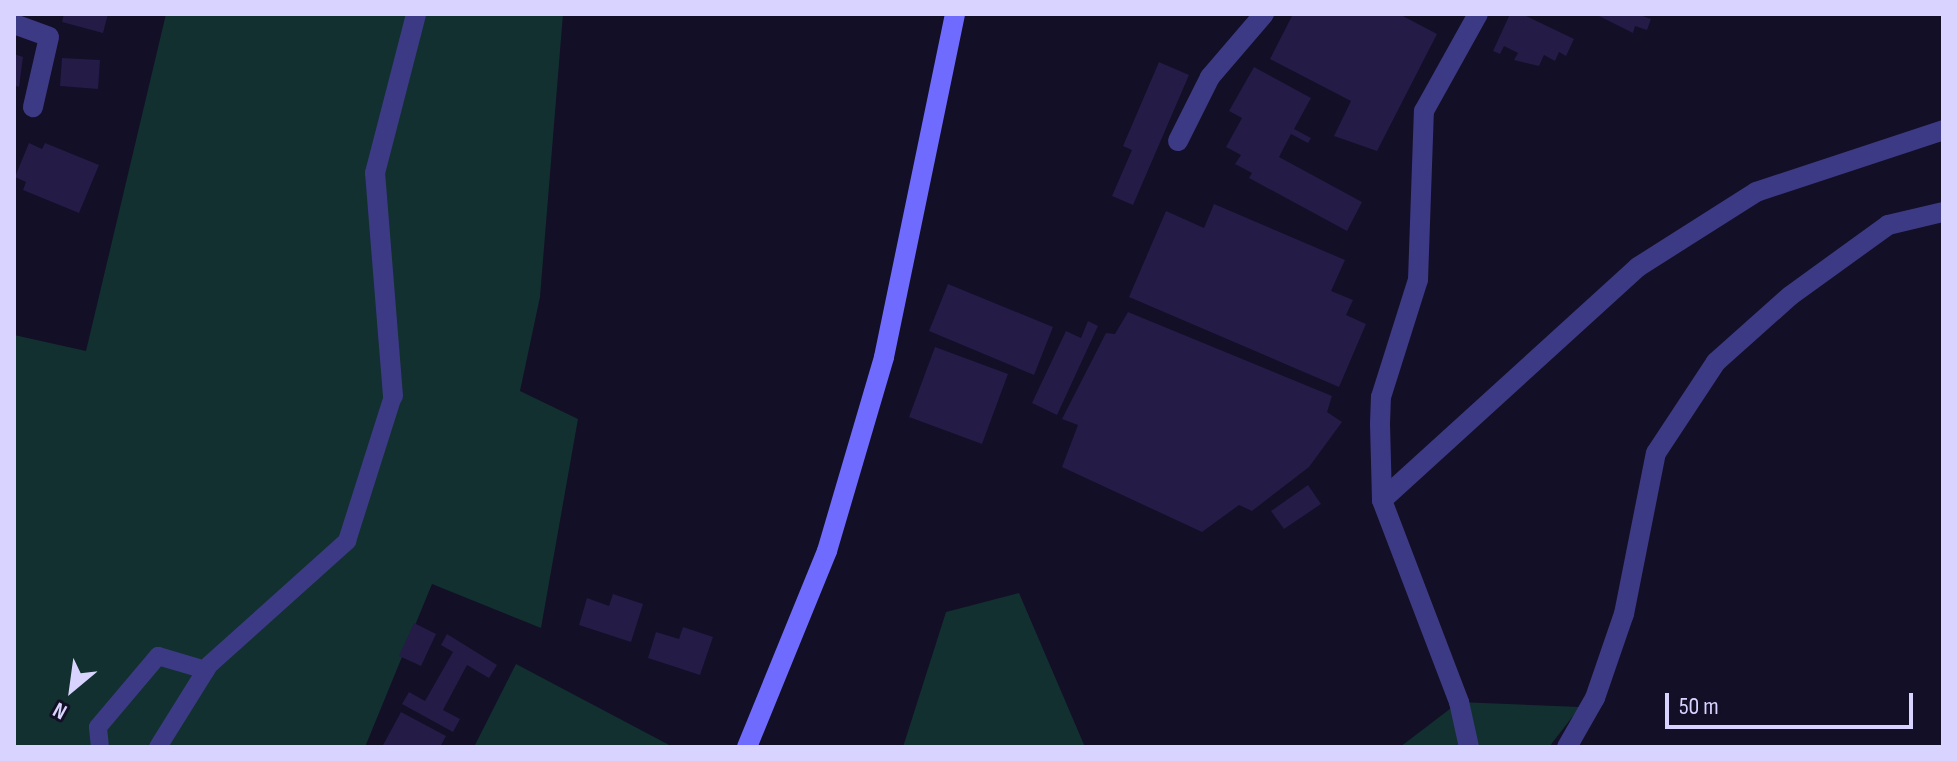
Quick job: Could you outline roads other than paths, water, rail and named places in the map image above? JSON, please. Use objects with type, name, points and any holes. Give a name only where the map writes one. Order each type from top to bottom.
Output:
[{"type":"street","points":[[393,396],[375,173],[416,14]]},
{"type":"street","points":[[747,747],[827,551],[884,357],[955,14]]},
{"type":"street","points":[[1178,141],[1210,77],[1264,14]]},
{"type":"street","points":[[1469,747],[1459,702],[1382,500],[1381,397],[1418,280],[1424,111],[1478,14]]},
{"type":"street","points":[[14,24],[49,37],[33,107]]},
{"type":"street","points":[[1382,500],[1638,267],[1756,192],[1943,130]]},
{"type":"street","points":[[1567,747],[1595,698],[1624,614],[1656,453],[1716,362],[1790,296],[1888,225],[1943,212]]},
{"type":"lane","points":[[158,747],[206,670],[347,541],[393,396]]},
{"type":"lane","points":[[100,747],[98,727],[158,656],[206,670]]}]
